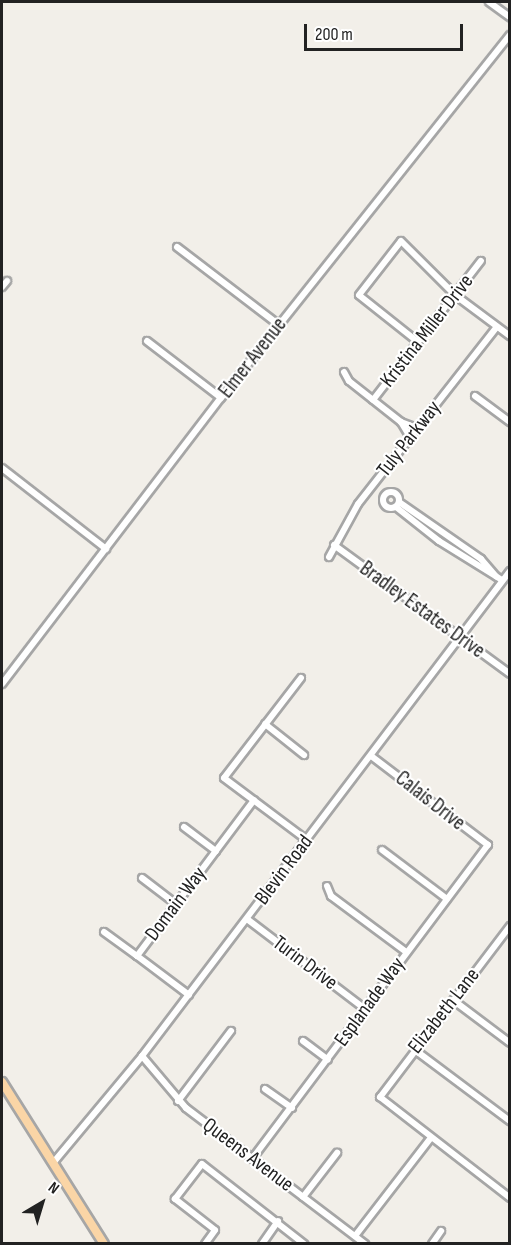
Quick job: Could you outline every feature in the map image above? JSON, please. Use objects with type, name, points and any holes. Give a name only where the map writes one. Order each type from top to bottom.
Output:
[{"type":"main road","points":[[2,1082],[104,1244]]},
{"type":"street","points":[[489,2],[510,17]]},
{"type":"street","name":"Elmer Avenue","points":[[2,684],[220,398],[510,35]]},
{"type":"street","points":[[418,342],[362,299],[362,287],[401,241],[455,295],[510,336]]},
{"type":"street","points":[[177,247],[279,325]]},
{"type":"street","name":"Kristina Miller Drive","points":[[373,400],[481,261]]},
{"type":"street","points":[[2,287],[7,280]]},
{"type":"street","name":"Tuly Parkway","points":[[329,556],[353,511],[497,327]]},
{"type":"street","points":[[147,341],[220,398]]},
{"type":"street","points":[[344,372],[373,400],[401,422],[417,428]]},
{"type":"street","points":[[475,396],[510,422]]},
{"type":"street","points":[[401,422],[410,437]]},
{"type":"street","points":[[2,468],[106,549]]},
{"type":"street","points":[[398,505],[433,533],[494,570],[496,576],[502,580]]},
{"type":"street","name":"Bradley Estates Drive","points":[[334,545],[510,674]]},
{"type":"street","name":"Blevin Road","points":[[53,1163],[142,1056],[510,571]]},
{"type":"street","points":[[301,678],[224,778],[307,840]]},
{"type":"street","points":[[265,724],[304,754]]},
{"type":"street","name":"Calais Drive","points":[[371,756],[488,845]]},
{"type":"street","name":"Domain Way","points":[[189,995],[137,956],[254,800]]},
{"type":"street","points":[[184,827],[216,851]]},
{"type":"street","name":"Esplanade Way","points":[[252,1159],[488,845]]},
{"type":"street","points":[[382,850],[447,899]]},
{"type":"street","points":[[142,878],[176,904]]},
{"type":"street","points":[[327,886],[331,896],[406,952]]},
{"type":"street","name":"Turin Drive","points":[[247,919],[364,1008]]},
{"type":"street","name":"Elizabeth Lane","points":[[430,1139],[380,1097],[510,926]]},
{"type":"street","points":[[104,932],[137,956]]},
{"type":"street","points":[[453,1000],[508,1040]]},
{"type":"street","points":[[178,1101],[231,1031]]},
{"type":"street","points":[[303,1041],[328,1060]]},
{"type":"street","points":[[415,1050],[510,1121]]},
{"type":"street","name":"Queens Avenue","points":[[142,1056],[178,1101],[365,1244]]},
{"type":"street","points":[[265,1089],[292,1108]]},
{"type":"street","points":[[355,1236],[430,1139],[510,1198]]},
{"type":"street","points":[[303,1197],[337,1153]]},
{"type":"street","points":[[205,1244],[215,1230],[175,1199],[202,1164],[278,1221],[304,1244]]},
{"type":"street","points":[[262,1244],[278,1221]]},
{"type":"street","points":[[432,1244],[441,1231]]}]
